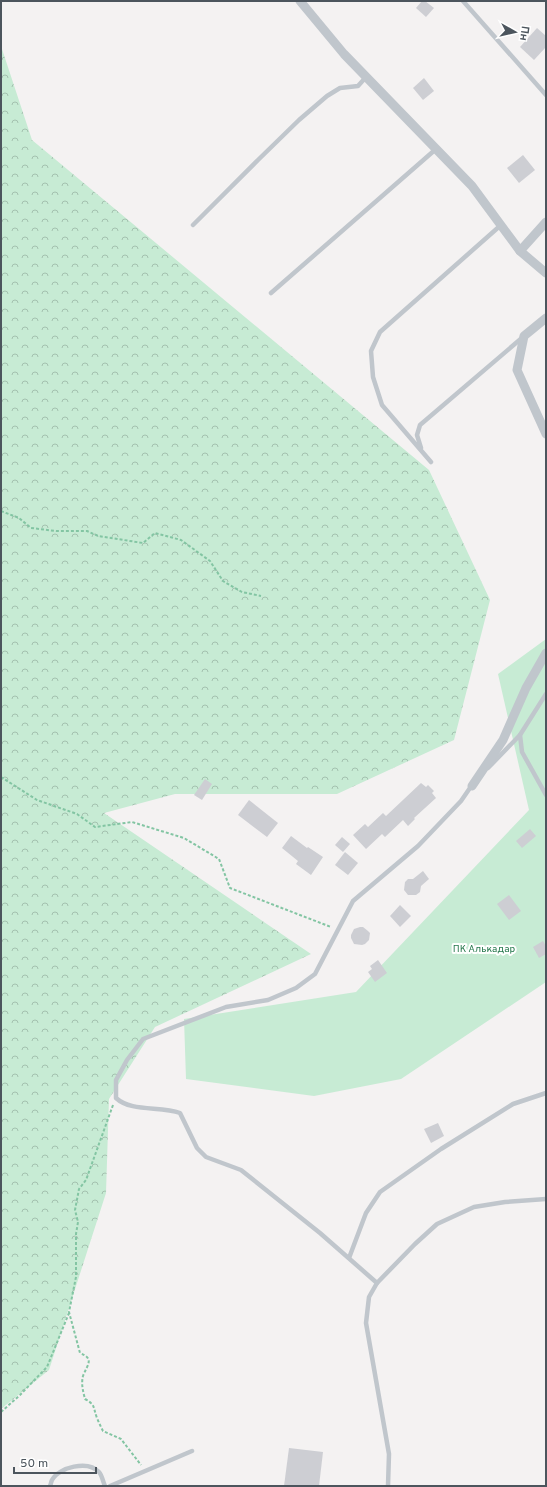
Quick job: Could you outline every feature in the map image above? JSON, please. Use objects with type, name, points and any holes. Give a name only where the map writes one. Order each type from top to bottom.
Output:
[{"type":"street","points":[[300,1],[344,54],[472,186],[520,251],[546,273]]},
{"type":"street","points":[[520,251],[546,222]]},
{"type":"street","points":[[546,318],[524,336],[517,370],[546,434]]},
{"type":"street","points":[[472,786],[503,740],[526,688],[546,653]]},
{"type":"lane","points":[[463,1],[546,95]]},
{"type":"lane","points":[[193,225],[273,145],[327,96],[340,88],[358,86],[366,77]]},
{"type":"lane","points":[[271,293],[436,149]]},
{"type":"lane","points":[[432,462],[382,405],[373,377],[372,351],[380,332],[501,225]]},
{"type":"lane","points":[[421,450],[417,435],[420,425],[524,336]]},
{"type":"lane","points":[[378,1283],[241,1170],[206,1157],[197,1148],[180,1113],[171,1110],[152,1109],[121,1103],[116,1098],[116,1080],[127,1060],[143,1039],[226,1007],[268,1000],[296,988],[315,974],[353,901],[418,846],[461,801],[472,786],[520,735],[546,694]]},
{"type":"lane","points":[[520,735],[522,752],[546,795]]},
{"type":"lane","points":[[541,785],[546,782]]},
{"type":"lane","points":[[349,1258],[366,1213],[380,1192],[442,1149],[513,1104],[546,1092]]},
{"type":"lane","points":[[388,1486],[389,1454],[366,1323],[369,1297],[378,1283],[414,1244],[437,1224],[474,1207],[505,1202],[546,1199]]},
{"type":"lane","points":[[110,1486],[192,1451]]},
{"type":"lane","points":[[50,1486],[52,1480],[62,1470],[72,1466],[84,1465],[92,1467],[99,1472],[105,1486]]},
{"type":"path","points":[[1,510],[19,518],[31,528],[87,531],[98,536],[143,543],[155,533],[181,540],[210,560],[223,581],[242,592],[261,596]]},
{"type":"path","points":[[1,777],[37,800],[77,814],[95,827],[132,822],[184,838],[219,859],[230,888],[337,930]]},
{"type":"path","points":[[1,1412],[47,1367],[69,1312],[76,1277],[76,1234],[78,1222],[75,1210],[79,1189],[86,1180],[116,1098]]},
{"type":"path","points":[[69,1312],[80,1352],[86,1355],[89,1359],[89,1366],[83,1376],[82,1387],[85,1399],[91,1402],[95,1408],[96,1416],[103,1431],[121,1439],[144,1470]]},
{"type":"green space","points":[[1,46],[32,140],[429,470],[490,600],[454,740],[337,794],[175,794],[104,813],[311,954],[155,1027],[109,1099],[106,1193],[49,1370],[1,1409]]},
{"type":"green space","name":"ПК Алькадар","points":[[546,639],[546,982],[401,1079],[314,1096],[186,1079],[184,1019],[356,992],[529,810],[498,674]]},
{"type":"building","points":[[422,1],[425,1],[434,8],[426,17],[416,8]]},
{"type":"building","points":[[537,28],[546,36],[546,47],[534,60],[520,47]]},
{"type":"building","points":[[424,78],[434,91],[423,100],[413,88]]},
{"type":"building","points":[[523,155],[535,170],[519,183],[507,168]]},
{"type":"building","points":[[205,779],[212,784],[202,800],[194,795]]},
{"type":"building","points":[[421,783],[426,787],[428,785],[434,791],[432,793],[436,798],[414,818],[415,819],[408,826],[403,820],[385,837],[382,834],[366,849],[353,835],[365,824],[368,827],[383,813],[386,816]]},
{"type":"building","points":[[249,800],[278,823],[267,837],[238,815]]},
{"type":"building","points":[[530,829],[536,836],[522,848],[516,841]]},
{"type":"building","points":[[291,836],[307,848],[308,847],[323,857],[311,875],[296,864],[298,861],[282,848]]},
{"type":"building","points":[[342,837],[350,844],[343,852],[335,845]]},
{"type":"building","points":[[345,852],[358,863],[348,875],[335,865]]},
{"type":"building","points":[[423,871],[429,879],[421,886],[420,892],[416,895],[408,895],[404,890],[405,882],[408,879],[413,879]]},
{"type":"building","points":[[509,895],[521,911],[509,920],[497,904]]},
{"type":"building","points":[[400,905],[411,916],[400,927],[390,916]]},
{"type":"building","points":[[363,927],[370,933],[369,940],[362,945],[354,944],[351,938],[354,929]]},
{"type":"building","points":[[543,941],[546,946],[546,954],[539,958],[533,947]]},
{"type":"building","points":[[378,960],[387,973],[375,982],[368,972],[372,969],[370,966]]},
{"type":"building","points":[[438,1123],[444,1136],[431,1143],[424,1129]]},
{"type":"building","points":[[289,1448],[323,1452],[319,1486],[284,1486]]}]
